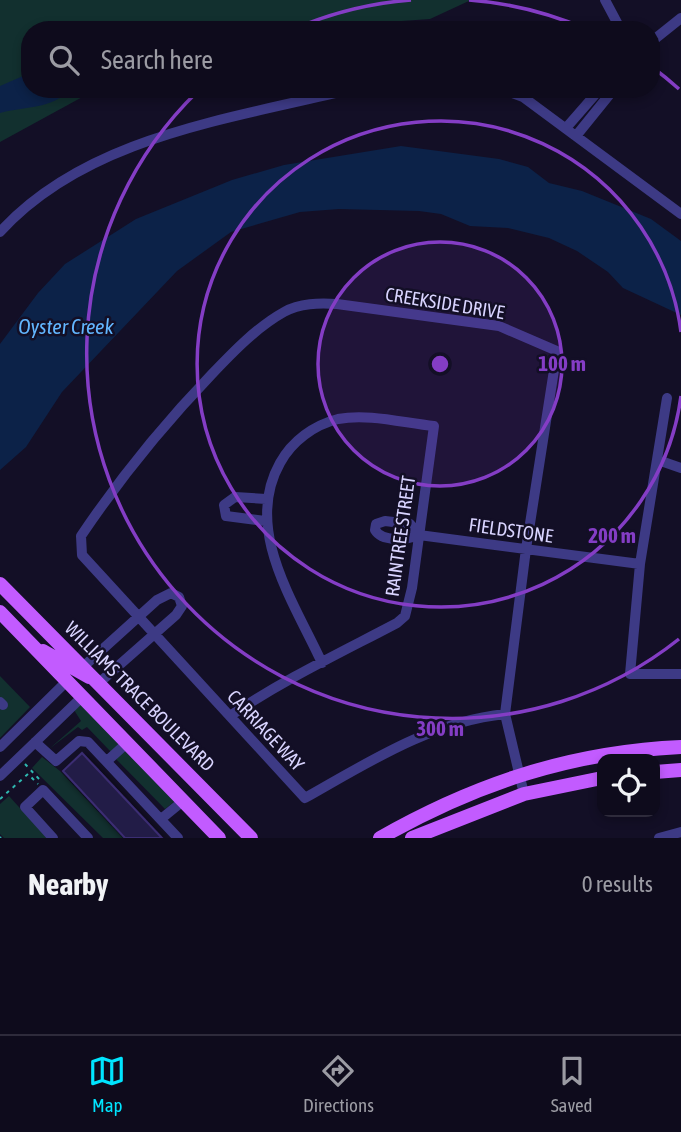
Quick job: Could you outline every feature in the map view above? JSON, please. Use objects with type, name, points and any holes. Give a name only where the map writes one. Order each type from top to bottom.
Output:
[{"type":"main road","name":"WILLIAMS TRACE BOULEVARD","points":[[0,584],[118,700],[251,838]]},
{"type":"main road","name":"WILLIAMS TRACE BOULEVARD","points":[[0,612],[219,838]]},
{"type":"main road","points":[[35,647],[55,655],[100,682]]},
{"type":"main road","points":[[67,681],[118,700]]},
{"type":"main road","points":[[380,838],[473,790],[519,774],[602,757],[681,747]]},
{"type":"main road","points":[[660,772],[681,770]]},
{"type":"main road","points":[[412,838],[524,794],[597,779]]},
{"type":"main road","points":[[183,801],[201,785]]},
{"type":"street","points":[[605,0],[616,21]]},
{"type":"street","points":[[660,35],[681,18]]},
{"type":"street","points":[[0,232],[20,210],[54,185],[116,154],[159,137],[316,98]]},
{"type":"street","points":[[524,98],[681,214]]},
{"type":"street","points":[[566,128],[592,98]]},
{"type":"street","points":[[576,136],[607,98]]},
{"type":"street","name":"CREEKSIDE DRIVE","points":[[138,617],[82,555],[80,536],[147,444],[183,404],[269,322],[300,306],[337,304],[499,326],[557,351],[526,549],[505,714],[524,794]]},
{"type":"street","points":[[667,398],[640,564],[630,674],[681,674]]},
{"type":"street","name":"RAINTREE STREET","points":[[230,716],[275,686],[397,623],[405,616],[434,426],[356,417],[338,419],[319,426],[298,440],[284,454],[267,499]]},
{"type":"street","points":[[658,460],[681,468]]},
{"type":"street","points":[[265,520],[231,518],[226,516],[224,505],[235,497],[267,499],[265,520],[275,559],[322,663]]},
{"type":"street","name":"FIELDSTONE","points":[[419,535],[640,564]]},
{"type":"street","points":[[84,666],[166,595],[179,597],[182,606],[180,610],[100,682]]},
{"type":"street","name":"CARRIAGE WAY","points":[[138,617],[305,798],[402,744],[460,721],[505,714]]},
{"type":"street","points":[[0,747],[67,681]]},
{"type":"street","points":[[0,776],[82,696]]},
{"type":"street","points":[[35,742],[56,761],[79,741],[86,741],[178,838]]},
{"type":"street","points":[[107,761],[127,743]]},
{"type":"street","points":[[53,838],[25,807],[43,790],[88,838]]},
{"type":"street","points":[[160,819],[183,801]]},
{"type":"street","points":[[659,838],[681,832]]},
{"type":"path","points":[[0,799],[28,774],[43,790]]},
{"type":"green space","points":[[0,0],[471,0],[430,19],[402,21],[21,21],[21,98],[81,98],[0,142]]},
{"type":"green space","points":[[0,676],[30,707],[0,738]]},
{"type":"green space","points":[[83,703],[123,742],[111,752],[87,727],[82,730],[78,727],[49,749],[81,721],[74,710]]},
{"type":"green space","points":[[125,750],[175,801],[165,809],[116,759]]},
{"type":"green space","points":[[42,757],[60,771],[123,838],[103,838],[32,768]]},
{"type":"green space","points":[[9,796],[47,838],[4,838],[0,834],[0,804]]},
{"type":"water","points":[[21,77],[21,98],[60,98],[46,104],[0,113],[0,86]]},
{"type":"water","name":"Oyster Creek","points":[[401,146],[499,159],[528,167],[549,183],[582,191],[651,219],[681,241],[681,315],[623,288],[608,272],[577,251],[549,238],[508,228],[470,226],[441,214],[419,211],[339,209],[300,212],[231,232],[177,271],[62,392],[26,447],[0,470],[0,344],[38,293],[65,264],[136,219],[232,180],[284,165]]},
{"type":"building","points":[[82,753],[162,838],[125,838],[63,771]]}]
